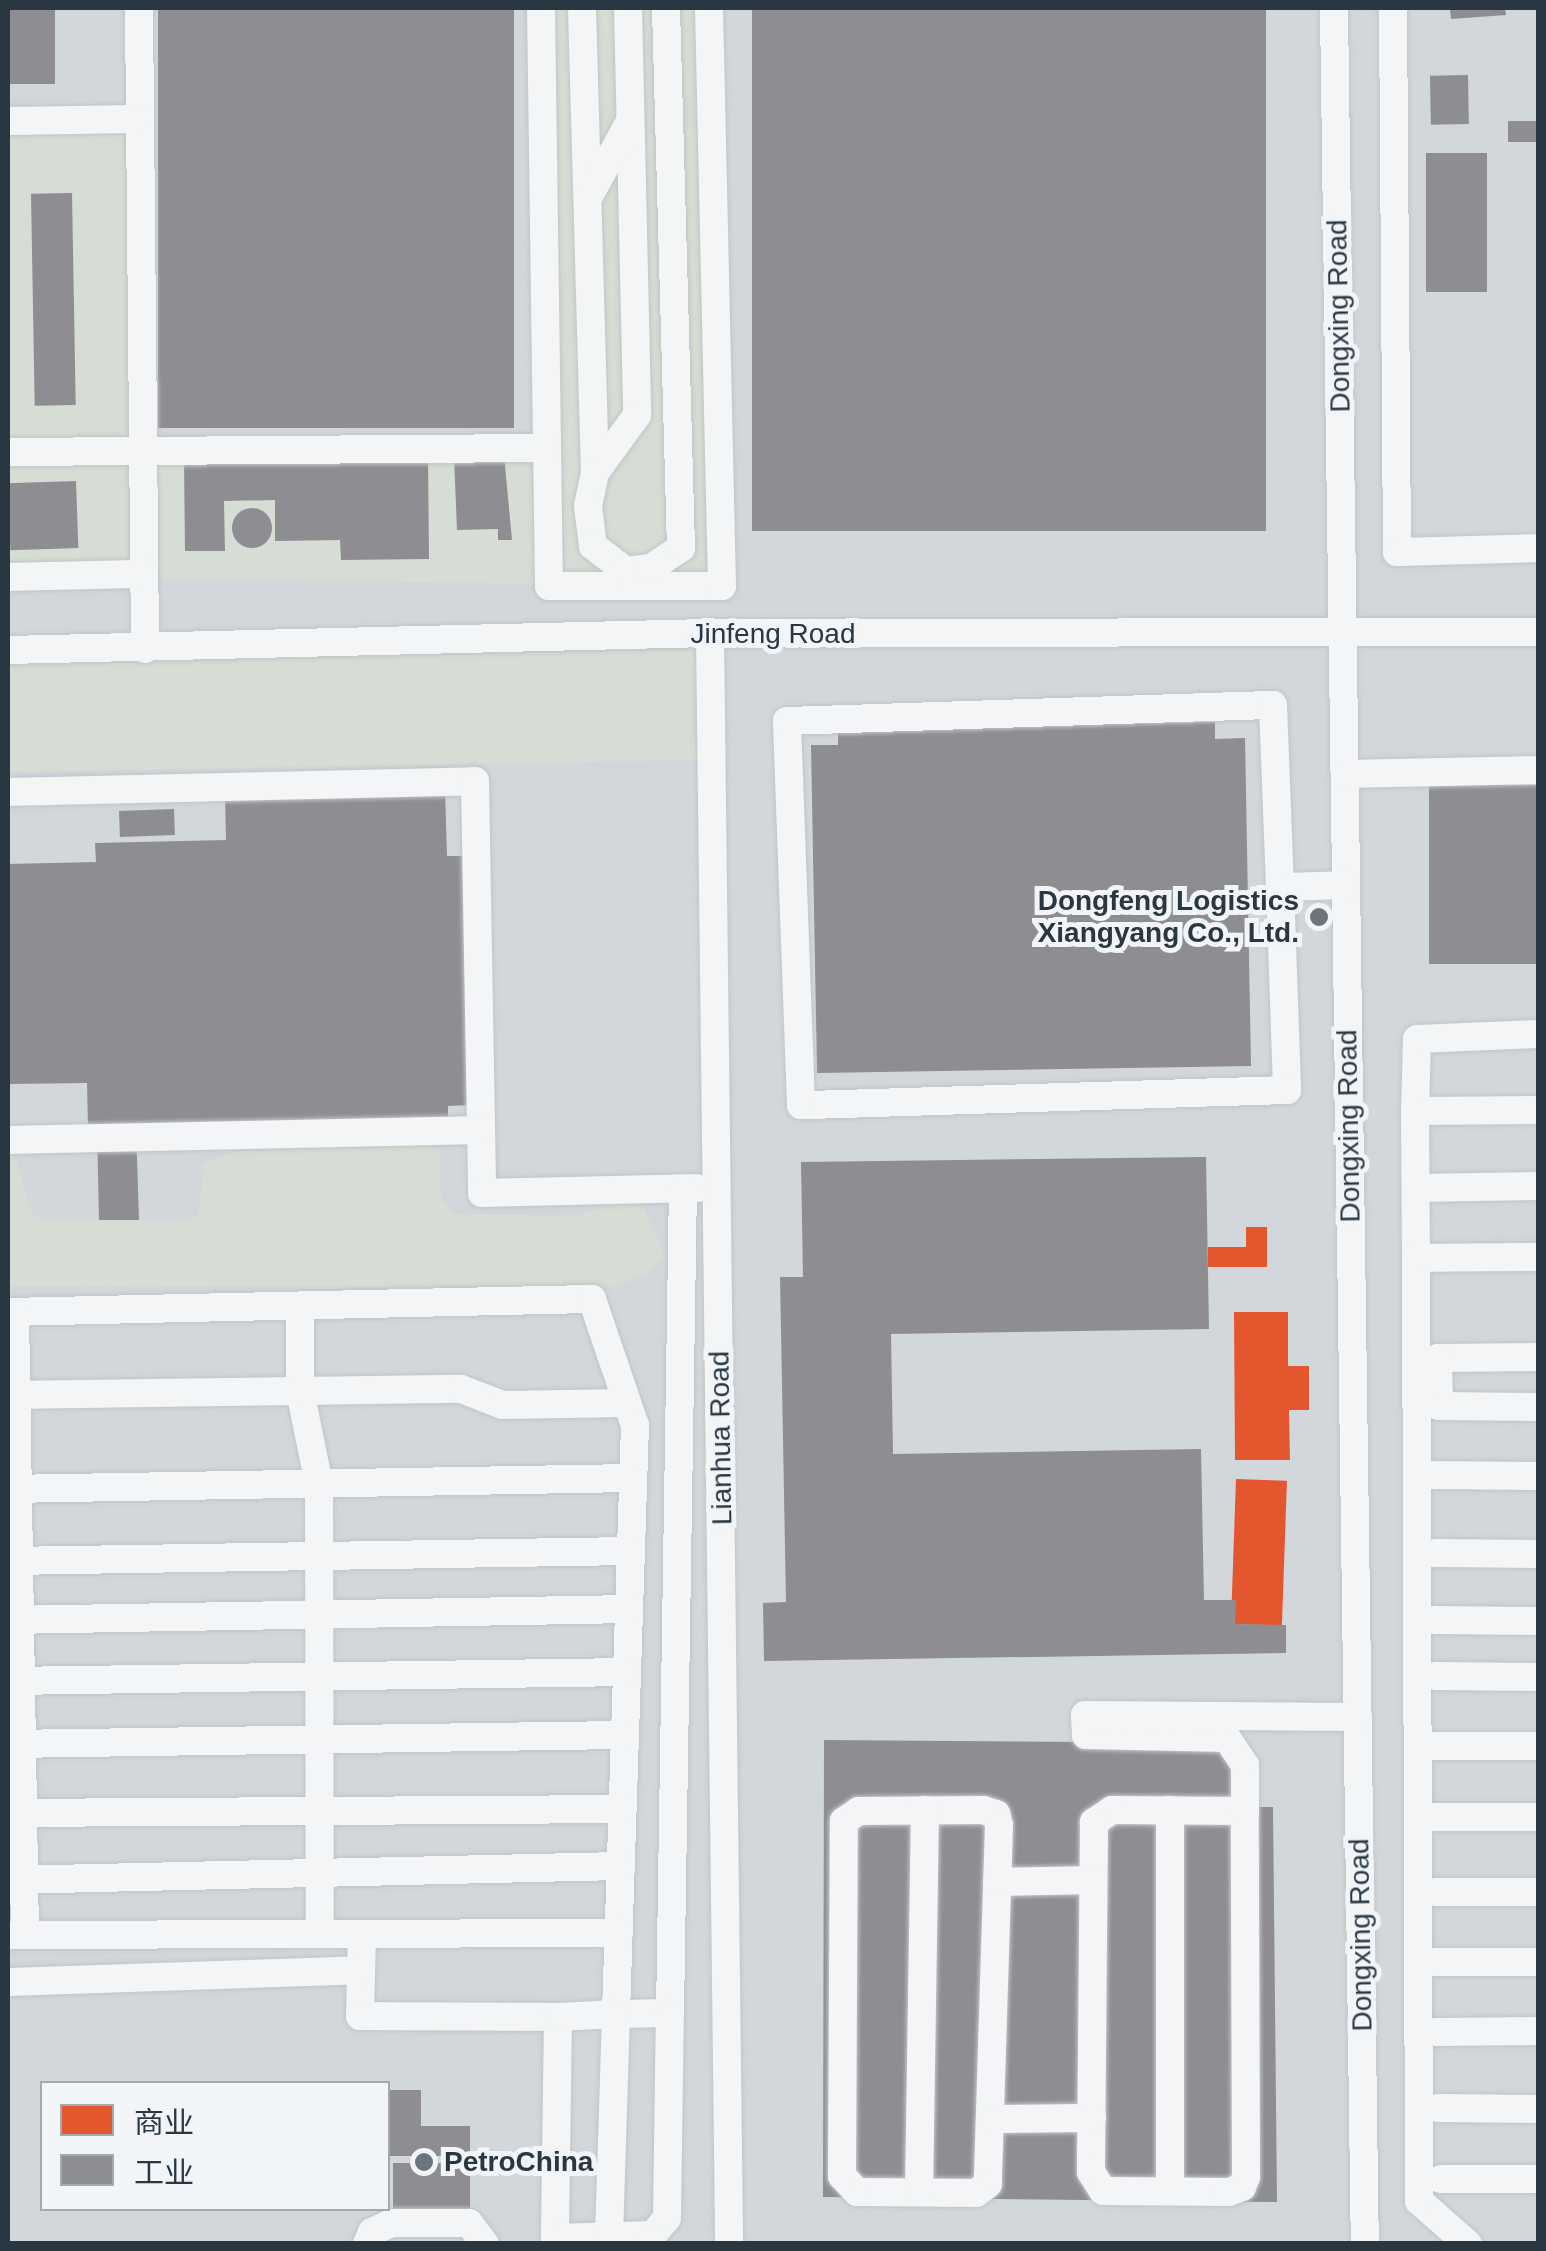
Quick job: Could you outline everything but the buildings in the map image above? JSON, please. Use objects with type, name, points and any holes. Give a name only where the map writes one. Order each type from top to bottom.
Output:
[{"type":"street","points":[[139,8],[145,650]]},
{"type":"street","points":[[541,8],[549,586],[722,586],[709,8]]},
{"type":"street","points":[[582,8],[594,473],[588,506],[592,546],[626,571],[651,568],[681,548],[666,8]]},
{"type":"street","points":[[594,473],[638,415],[628,8]]},
{"type":"street","name":"Dongxing Road","points":[[1334,8],[1366,2244]]},
{"type":"street","points":[[1393,8],[1397,552],[1538,548]]},
{"type":"street","points":[[8,121],[139,119]]},
{"type":"street","points":[[587,199],[631,120]]},
{"type":"street","points":[[675,326],[716,323]]},
{"type":"street","points":[[8,452],[547,448]]},
{"type":"street","points":[[8,577],[144,574]]},
{"type":"street","name":"Jinfeng Road","points":[[1345,644],[1538,632]]},
{"type":"street","name":"Jinfeng Road","points":[[8,666],[710,642]]},
{"type":"street","name":"Jinfeng Road","points":[[8,650],[710,642],[1345,644],[1538,650]]},
{"type":"street","name":"Lianhua Road","points":[[710,642],[729,2244]]},
{"type":"street","points":[[1273,705],[1280,887],[1286,1090],[800,1105],[788,720],[1273,705]]},
{"type":"street","points":[[1345,774],[1538,770]]},
{"type":"street","points":[[8,792],[476,781],[482,1193],[718,1188]]},
{"type":"street","points":[[1280,887],[1346,884]]},
{"type":"street","points":[[1468,2244],[1419,2201],[1417,1038],[1538,1034]]},
{"type":"street","points":[[1415,1111],[1538,1110]]},
{"type":"street","points":[[8,1140],[481,1130]]},
{"type":"street","points":[[1416,1188],[1538,1186]]},
{"type":"street","points":[[558,2017],[554,2238],[653,2235],[667,2218],[682,1189]]},
{"type":"street","points":[[1416,1258],[1538,1257]]},
{"type":"street","points":[[609,2236],[619,1933],[620,1866],[635,1426],[592,1299],[11,1312],[16,1935],[619,1933]]},
{"type":"street","points":[[300,1306],[300,1391],[319,1484],[320,1934]]},
{"type":"street","points":[[1538,1357],[1438,1358],[1440,1406],[1538,1406]]},
{"type":"street","points":[[12,1395],[461,1389],[503,1405],[627,1403]]},
{"type":"street","points":[[1431,1475],[1538,1476]]},
{"type":"street","points":[[13,1489],[633,1478]]},
{"type":"street","points":[[13,1561],[631,1551]]},
{"type":"street","points":[[1436,1553],[1538,1554]]},
{"type":"street","points":[[14,1620],[629,1610]]},
{"type":"street","points":[[1433,1620],[1538,1621]]},
{"type":"street","points":[[14,1681],[627,1672]]},
{"type":"street","points":[[1435,1676],[1538,1677]]},
{"type":"street","points":[[1245,1811],[1100,1814],[1094,1822],[1092,2118],[1096,2185],[1103,2191],[1229,2192],[1242,2187],[1246,2177],[1245,1811],[1244,1765],[1227,1738],[1086,1735],[1085,1715],[1358,1716]]},
{"type":"street","points":[[15,1744],[625,1735]]},
{"type":"street","points":[[1432,1746],[1538,1746]]},
{"type":"street","points":[[15,1813],[622,1809]]},
{"type":"street","points":[[919,2192],[926,1810]]},
{"type":"street","points":[[926,1810],[996,1814],[988,2184],[976,2193],[857,2192],[842,2176],[844,1821],[859,1811],[926,1810]]},
{"type":"street","points":[[1170,1810],[1170,2191]]},
{"type":"street","points":[[1434,1818],[1538,1817]]},
{"type":"street","points":[[16,1880],[620,1866]]},
{"type":"street","points":[[997,1882],[1093,1880]]},
{"type":"street","points":[[1436,1892],[1538,1892]]},
{"type":"street","points":[[362,1934],[360,2016],[670,2013]]},
{"type":"street","points":[[1434,1962],[1538,1962]]},
{"type":"street","points":[[8,1982],[361,1970]]},
{"type":"street","points":[[1436,2032],[1538,2031]]},
{"type":"street","points":[[1438,2108],[1538,2108]]},
{"type":"street","points":[[992,2118],[1092,2118]]},
{"type":"street","points":[[1441,2179],[1538,2178]]},
{"type":"street","points":[[367,2244],[372,2232],[391,2223],[469,2223],[485,2244]]},
{"type":"shaded area","points":[[8,8],[1538,8],[1538,2243],[8,2244]]},
{"type":"shaded area","points":[[541,8],[709,8],[722,586],[8,577],[8,121],[139,119],[144,449],[546,448]]},
{"type":"shaded area","points":[[710,650],[712,760],[10,772],[8,662]]},
{"type":"shaded area","points":[[421,1145],[439,1150],[441,1197],[454,1214],[576,1216],[613,1203],[644,1207],[664,1254],[652,1271],[615,1287],[8,1286],[8,1154],[16,1158],[31,1212],[41,1220],[183,1221],[198,1216],[204,1164],[231,1152]]},
{"type":"place","name":"Dongfeng Logistics Xiangyang Co., Ltd.","points":[[1319,917]]},
{"type":"place","name":"PetroChina","points":[[424,2162]]}]
